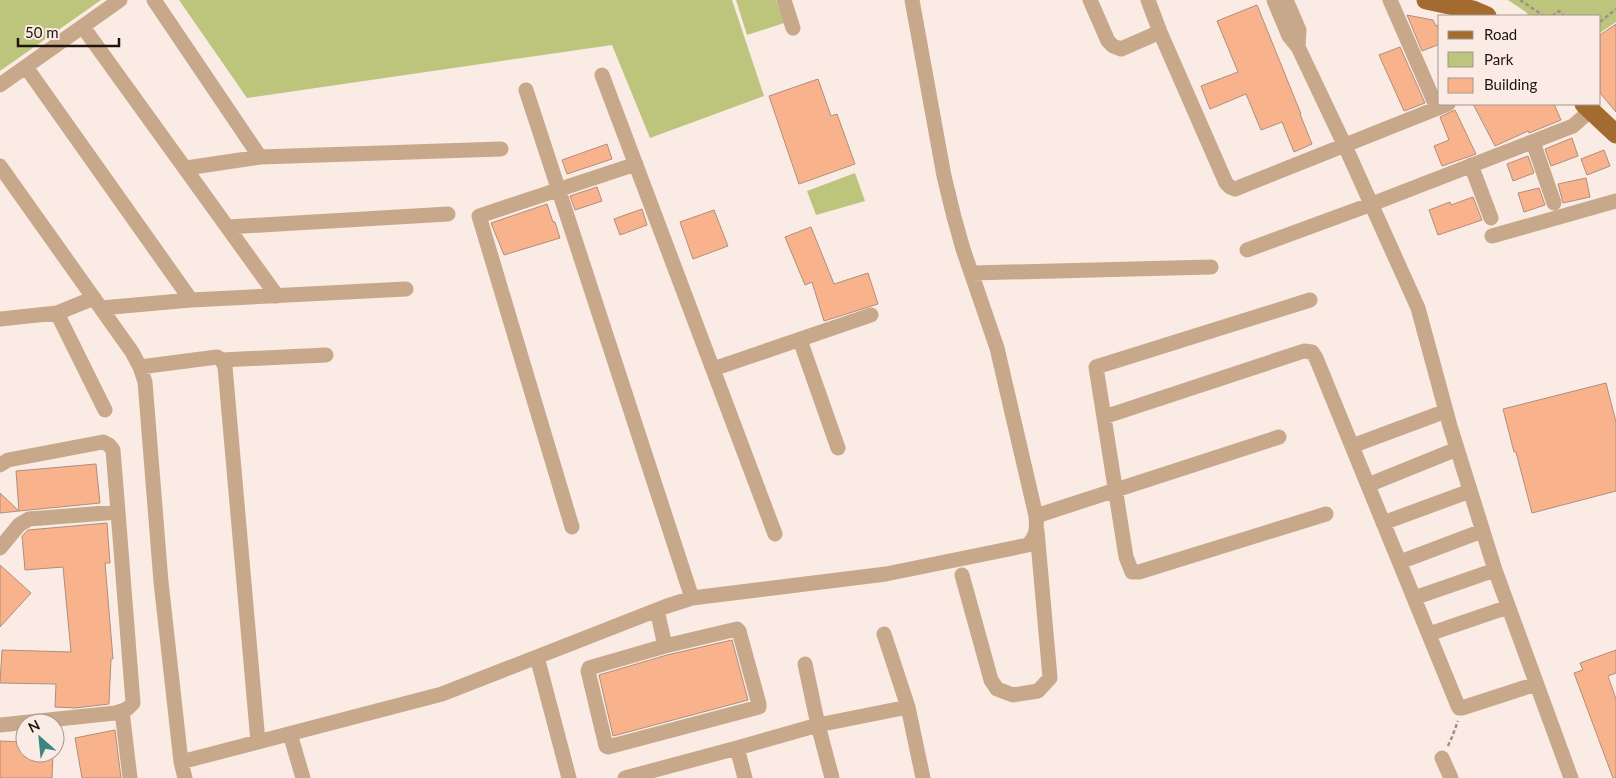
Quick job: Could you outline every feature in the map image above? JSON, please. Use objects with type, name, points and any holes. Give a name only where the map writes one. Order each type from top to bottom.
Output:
[{"type":"main road","points":[[1426,0],[1473,10],[1485,15]]},
{"type":"main road","points":[[1587,107],[1616,134]]},
{"type":"street","points":[[0,85],[120,0]]},
{"type":"street","points":[[154,0],[260,157]]},
{"type":"street","points":[[784,0],[793,28]]},
{"type":"street","points":[[912,0],[944,176],[954,216],[997,348],[1036,524],[1050,678],[1038,691],[1013,695],[997,689],[991,680],[962,575]]},
{"type":"street","points":[[1090,0],[1108,40],[1113,46],[1121,49],[1160,32]]},
{"type":"street","points":[[1148,0],[1160,32],[1226,183],[1235,189],[1442,106]]},
{"type":"street","points":[[1274,0],[1289,36],[1298,46],[1345,146],[1418,308],[1482,531],[1571,778]]},
{"type":"street","points":[[1286,0],[1299,30],[1298,46]]},
{"type":"street","points":[[1390,0],[1438,98]]},
{"type":"street","points":[[83,27],[277,296]]},
{"type":"street","points":[[26,67],[191,300]]},
{"type":"street","points":[[602,75],[775,534]]},
{"type":"street","points":[[526,90],[692,598]]},
{"type":"street","points":[[1247,250],[1573,126],[1587,107]]},
{"type":"street","points":[[1532,142],[1554,203]]},
{"type":"street","points":[[186,168],[260,157],[500,149]]},
{"type":"street","points":[[572,526],[478,216],[636,164]]},
{"type":"street","points":[[0,166],[98,303],[132,352],[140,367],[144,382],[161,582],[181,762],[185,778]]},
{"type":"street","points":[[1471,166],[1491,218]]},
{"type":"street","points":[[1492,236],[1616,201]]},
{"type":"street","points":[[228,227],[448,214]]},
{"type":"street","points":[[972,273],[1210,267]]},
{"type":"street","points":[[0,319],[57,313],[98,303],[406,289]]},
{"type":"street","points":[[1310,300],[1096,367],[1126,557],[1132,572],[1139,572],[1326,514]]},
{"type":"street","points":[[57,313],[106,410]]},
{"type":"street","points":[[714,370],[871,315]]},
{"type":"street","points":[[800,340],[838,448]]},
{"type":"street","points":[[1104,417],[1308,350],[1312,352],[1459,708],[1536,684]]},
{"type":"street","points":[[140,367],[218,357],[222,360],[326,355]]},
{"type":"street","points":[[222,360],[225,367],[258,742]]},
{"type":"street","points":[[1352,446],[1446,410]]},
{"type":"street","points":[[1036,524],[1115,490],[1278,437]]},
{"type":"street","points":[[0,465],[8,460],[103,442],[114,450],[133,703],[128,709],[115,713],[0,725]]},
{"type":"street","points":[[1368,484],[1457,449]]},
{"type":"street","points":[[1383,523],[1470,491]]},
{"type":"street","points":[[0,548],[19,526],[29,519],[118,512]]},
{"type":"street","points":[[181,762],[442,694],[692,598],[886,574],[1028,546],[1033,540],[1036,524]]},
{"type":"street","points":[[1400,562],[1482,531]]},
{"type":"street","points":[[1414,598],[1495,570]]},
{"type":"street","points":[[1429,634],[1508,607]]},
{"type":"street","points":[[657,610],[665,646]]},
{"type":"street","points":[[739,630],[760,706],[757,709],[607,747],[588,668],[665,646],[739,630]]},
{"type":"street","points":[[884,634],[908,707],[923,778]]},
{"type":"street","points":[[537,657],[569,778]]},
{"type":"street","points":[[805,664],[832,778]]},
{"type":"street","points":[[625,778],[652,774],[818,725],[908,707]]},
{"type":"street","points":[[122,711],[130,778]]},
{"type":"street","points":[[290,734],[303,778]]},
{"type":"street","points":[[737,748],[745,778]]},
{"type":"street","points":[[1442,758],[1451,778]]},
{"type":"path","points":[[1520,0],[1542,15]]},
{"type":"path","points":[[1601,21],[1616,9]]},
{"type":"path","points":[[1553,15],[1559,11],[1563,15]]},
{"type":"path","points":[[1442,758],[1457,727],[1459,708]]},
{"type":"green space","points":[[0,0],[101,0],[0,71]]},
{"type":"green space","points":[[179,0],[732,0],[764,96],[650,138],[612,45],[247,98]]},
{"type":"green space","points":[[736,0],[776,0],[784,23],[747,35]]},
{"type":"green space","points":[[1508,0],[1616,0],[1616,22],[1601,32],[1601,15],[1528,15]]},
{"type":"green space","points":[[855,173],[865,201],[816,215],[807,191]]},
{"type":"building","points":[[1257,5],[1312,144],[1294,152],[1282,122],[1261,130],[1246,94],[1210,109],[1201,86],[1238,72],[1217,21]]},
{"type":"building","points":[[1407,15],[1433,20],[1436,26],[1438,25],[1438,45],[1422,51]]},
{"type":"building","points":[[1616,24],[1616,112],[1601,94],[1601,34]]},
{"type":"building","points":[[1400,47],[1425,103],[1404,111],[1379,55]]},
{"type":"building","points":[[818,79],[831,116],[837,114],[855,164],[799,184],[769,96]]},
{"type":"building","points":[[1474,105],[1554,105],[1561,120],[1529,133],[1528,131],[1495,146]]},
{"type":"building","points":[[1455,110],[1476,154],[1442,166],[1434,146],[1449,140],[1440,117]]},
{"type":"building","points":[[1572,138],[1578,156],[1551,166],[1545,149]]},
{"type":"building","points":[[607,144],[612,159],[567,174],[562,160]]},
{"type":"building","points":[[1604,150],[1610,166],[1587,175],[1581,159]]},
{"type":"building","points":[[1528,156],[1534,173],[1513,181],[1507,164]]},
{"type":"building","points":[[1586,178],[1590,197],[1563,203],[1558,184]]},
{"type":"building","points":[[597,187],[602,201],[575,210],[570,196]]},
{"type":"building","points":[[1539,188],[1545,205],[1524,212],[1518,193]]},
{"type":"building","points":[[1473,197],[1482,220],[1438,235],[1429,210],[1450,202],[1451,205]]},
{"type":"building","points":[[547,204],[560,238],[504,255],[491,223]]},
{"type":"building","points":[[642,209],[647,225],[620,235],[614,219]]},
{"type":"building","points":[[714,210],[728,246],[693,259],[680,222]]},
{"type":"building","points":[[811,227],[834,284],[868,273],[878,304],[824,321],[812,282],[805,285],[785,237]]},
{"type":"building","points":[[1606,383],[1616,422],[1616,491],[1532,513],[1503,409]]},
{"type":"building","points":[[96,464],[100,503],[19,511],[16,471]]},
{"type":"building","points":[[0,493],[19,511],[0,513]]},
{"type":"building","points":[[107,523],[110,563],[105,563],[113,659],[111,659],[109,704],[75,708],[55,707],[56,684],[0,683],[2,650],[71,652],[63,567],[25,570],[22,536],[28,530]]},
{"type":"building","points":[[0,565],[31,593],[0,627]]},
{"type":"building","points":[[732,640],[748,700],[613,736],[599,675],[667,655]]},
{"type":"building","points":[[1616,650],[1616,673],[1608,676],[1616,699],[1616,778],[1613,778],[1574,673],[1583,670],[1580,663]]},
{"type":"building","points":[[115,730],[121,778],[82,778],[75,738]]},
{"type":"building","points":[[0,741],[15,742],[15,763],[53,763],[52,778],[0,778]]}]
